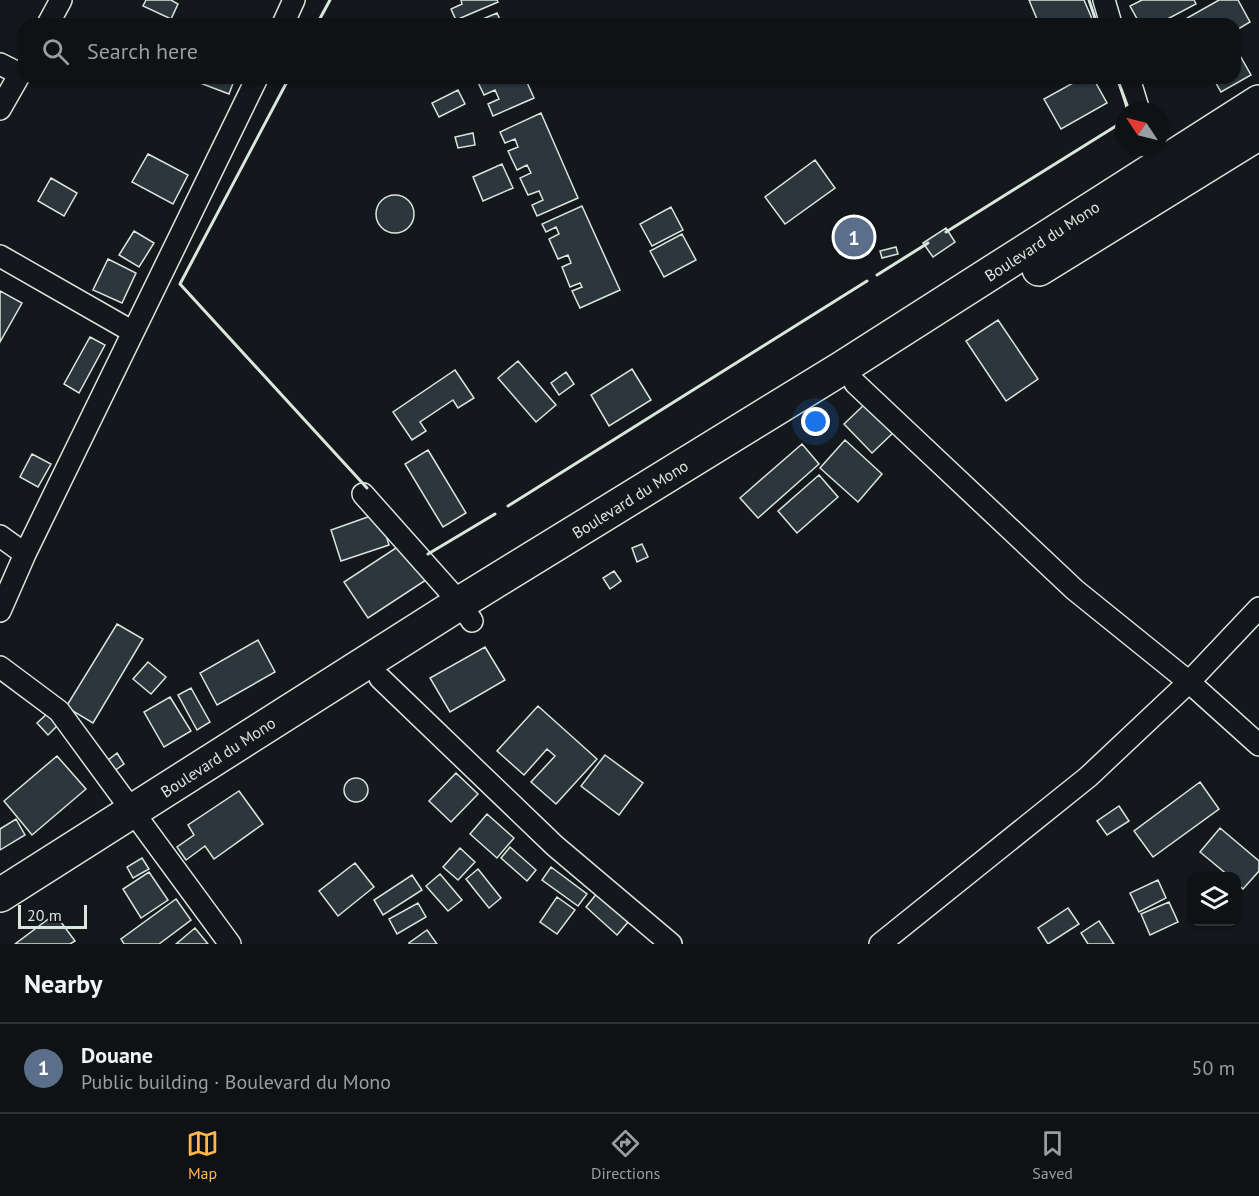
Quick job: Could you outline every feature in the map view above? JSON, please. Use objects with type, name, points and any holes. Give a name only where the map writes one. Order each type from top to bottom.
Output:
[{"type":"main road","name":"Boulevard du Mono","points":[[0,919],[136,819],[466,612],[842,368],[1259,102]]},
{"type":"main road","name":"Boulevard du Mono","points":[[0,895],[380,678],[466,612],[855,383],[1158,168],[1259,133]]},
{"type":"street","points":[[51,18],[61,0]]},
{"type":"street","points":[[286,18],[294,0]]},
{"type":"street","points":[[1104,0],[1109,18]]},
{"type":"street","points":[[0,64],[18,69]]},
{"type":"street","points":[[0,109],[18,77]]},
{"type":"street","points":[[0,611],[25,554],[254,84]]},
{"type":"street","points":[[1131,84],[1136,102]]},
{"type":"street","points":[[0,256],[133,332]]},
{"type":"street","points":[[855,383],[1075,590],[1189,682],[1259,745]]},
{"type":"street","points":[[363,494],[466,612]]},
{"type":"street","points":[[0,536],[25,554]]},
{"type":"street","points":[[880,944],[1088,777],[1189,682],[1259,608]]},
{"type":"street","points":[[0,667],[59,711],[136,819],[230,944]]},
{"type":"street","points":[[380,678],[555,846],[671,944]]},
{"type":"building","points":[[146,0],[171,0],[178,4],[171,18],[143,6]]},
{"type":"building","points":[[461,0],[497,0],[498,2],[461,18],[455,18],[451,9],[462,4]]},
{"type":"building","points":[[1029,0],[1084,0],[1092,18],[1036,18]]},
{"type":"building","points":[[1142,0],[1194,0],[1196,4],[1169,18],[1137,18],[1130,6]]},
{"type":"building","points":[[1219,0],[1238,0],[1250,22],[1241,27],[1241,18],[1187,18]]},
{"type":"building","points":[[497,13],[499,18],[485,18]]},
{"type":"building","points":[[1241,57],[1251,75],[1241,81]]},
{"type":"building","points":[[203,84],[233,84],[229,94]]},
{"type":"building","points":[[479,84],[528,84],[534,98],[493,116],[488,104],[499,99],[495,90],[484,95]]},
{"type":"building","points":[[1071,84],[1096,84],[1107,103],[1061,129],[1044,99]]},
{"type":"building","points":[[1216,84],[1235,84],[1221,92]]},
{"type":"building","points":[[458,90],[465,104],[439,117],[432,103]]},
{"type":"building","points":[[541,113],[578,198],[537,216],[532,205],[543,200],[539,191],[528,195],[520,178],[531,173],[527,165],[517,170],[508,151],[518,147],[515,139],[505,143],[500,132]]},
{"type":"building","points":[[473,133],[475,145],[458,148],[455,137]]},
{"type":"building","points":[[148,154],[188,175],[173,204],[132,182]]},
{"type":"building","points":[[815,160],[835,188],[785,224],[765,197]]},
{"type":"building","points":[[502,164],[513,188],[483,201],[473,177]]},
{"type":"building","points":[[51,178],[77,193],[64,216],[38,201]]},
{"type":"building","points":[[395,195],[408,201],[414,214],[408,227],[395,233],[382,227],[376,214],[382,201]]},
{"type":"building","points":[[582,206],[620,290],[580,308],[572,291],[582,287],[580,283],[570,287],[562,267],[571,263],[568,255],[558,259],[549,239],[559,234],[556,227],[546,232],[542,224]]},
{"type":"building","points":[[671,207],[683,230],[652,246],[640,224]]},
{"type":"building","points":[[946,228],[955,242],[933,257],[923,243]]},
{"type":"building","points":[[134,231],[154,243],[139,267],[119,255]]},
{"type":"building","points":[[682,234],[696,260],[664,277],[650,251]]},
{"type":"building","points":[[896,247],[898,254],[882,258],[880,251]]},
{"type":"building","points":[[108,259],[136,273],[122,303],[93,290]]},
{"type":"building","points":[[0,291],[22,303],[0,342]]},
{"type":"building","points":[[998,320],[1038,379],[1006,401],[966,341]]},
{"type":"building","points":[[90,337],[105,345],[79,393],[64,384]]},
{"type":"building","points":[[518,361],[556,405],[536,422],[498,378]]},
{"type":"building","points":[[632,369],[651,400],[609,426],[591,395]]},
{"type":"building","points":[[455,370],[474,398],[458,408],[453,400],[420,422],[426,431],[412,440],[393,412]]},
{"type":"building","points":[[566,372],[574,384],[559,395],[551,383]]},
{"type":"building","points":[[866,403],[894,432],[872,453],[844,424]]},
{"type":"building","points":[[845,440],[882,474],[858,502],[820,468]]},
{"type":"building","points":[[802,444],[819,464],[758,518],[740,498]]},
{"type":"building","points":[[428,450],[466,513],[443,527],[405,464]]},
{"type":"building","points":[[32,454],[51,464],[38,487],[20,477]]},
{"type":"building","points":[[819,475],[838,497],[797,533],[778,511]]},
{"type":"building","points":[[379,513],[389,545],[341,561],[331,530]]},
{"type":"building","points":[[402,544],[426,580],[368,618],[344,582]]},
{"type":"building","points":[[642,544],[648,557],[637,562],[632,548]]},
{"type":"building","points":[[614,571],[621,581],[610,589],[603,578]]},
{"type":"building","points":[[117,624],[143,639],[93,723],[66,707]]},
{"type":"building","points":[[258,640],[275,672],[217,705],[200,673]]},
{"type":"building","points":[[485,647],[505,680],[450,712],[430,678]]},
{"type":"building","points":[[148,662],[166,677],[151,694],[133,679]]},
{"type":"building","points":[[191,688],[210,722],[197,730],[178,695]]},
{"type":"building","points":[[170,697],[191,731],[164,747],[144,712]]},
{"type":"building","points":[[538,706],[597,759],[556,804],[531,782],[555,756],[547,749],[524,775],[497,751]]},
{"type":"building","points":[[49,712],[60,723],[48,735],[37,723]]},
{"type":"building","points":[[117,753],[124,764],[114,771],[107,761]]},
{"type":"building","points":[[605,755],[643,783],[619,815],[581,786]]},
{"type":"building","points":[[57,756],[86,789],[32,835],[4,801]]},
{"type":"building","points":[[456,773],[478,794],[451,822],[429,801]]},
{"type":"building","points":[[356,778],[365,781],[368,790],[365,799],[356,802],[347,799],[344,790],[347,781]]},
{"type":"building","points":[[1200,782],[1219,809],[1153,857],[1134,831]]},
{"type":"building","points":[[239,791],[263,824],[214,859],[205,846],[186,860],[177,847],[194,835],[188,825]]},
{"type":"building","points":[[1119,806],[1129,821],[1107,835],[1097,821]]},
{"type":"building","points":[[487,814],[514,838],[497,858],[470,834]]},
{"type":"building","points":[[16,819],[25,835],[0,850],[0,829]]},
{"type":"building","points":[[1220,828],[1259,861],[1259,871],[1243,889],[1241,872],[1224,872],[1200,852]]},
{"type":"building","points":[[510,847],[536,870],[527,881],[501,858]]},
{"type":"building","points":[[460,848],[475,862],[458,880],[443,867]]},
{"type":"building","points":[[142,858],[149,869],[133,878],[127,867]]},
{"type":"building","points":[[355,863],[374,887],[338,916],[319,891]]},
{"type":"building","points":[[551,867],[587,894],[578,906],[542,880]]},
{"type":"building","points":[[478,869],[501,898],[489,908],[466,879]]},
{"type":"building","points":[[149,872],[168,900],[141,918],[123,889]]},
{"type":"building","points":[[440,874],[462,900],[448,911],[426,886]]},
{"type":"building","points":[[412,875],[422,890],[383,915],[374,900]]},
{"type":"building","points":[[1158,880],[1166,898],[1139,912],[1130,893]]},
{"type":"building","points":[[598,892],[629,921],[617,935],[586,907]]},
{"type":"building","points":[[557,897],[575,910],[557,934],[540,922]]},
{"type":"building","points":[[176,899],[191,920],[159,944],[124,944],[121,939]]},
{"type":"building","points":[[1169,902],[1178,922],[1150,935],[1141,914]]},
{"type":"building","points":[[418,903],[426,917],[397,934],[389,919]]},
{"type":"building","points":[[1068,908],[1079,924],[1048,944],[1038,928]]},
{"type":"building","points":[[55,914],[75,941],[70,944],[15,944]]},
{"type":"building","points":[[1099,921],[1114,944],[1088,944],[1081,933]]},
{"type":"building","points":[[195,928],[208,944],[176,944]]},
{"type":"building","points":[[427,930],[437,944],[409,944],[409,943]]},
{"type":"wall","points":[[320,18],[330,0]]},
{"type":"wall","points":[[1089,0],[1095,18]]},
{"type":"wall","points":[[286,84],[180,284],[367,488]]},
{"type":"wall","points":[[1119,84],[1126,102]]},
{"type":"wall","points":[[946,232],[1115,127]]},
{"type":"wall","points":[[877,275],[928,243]]},
{"type":"wall","points":[[508,506],[867,281]]},
{"type":"wall","points":[[428,554],[495,514]]},
{"type":"place","name":"Douane","points":[[854,237]]}]
